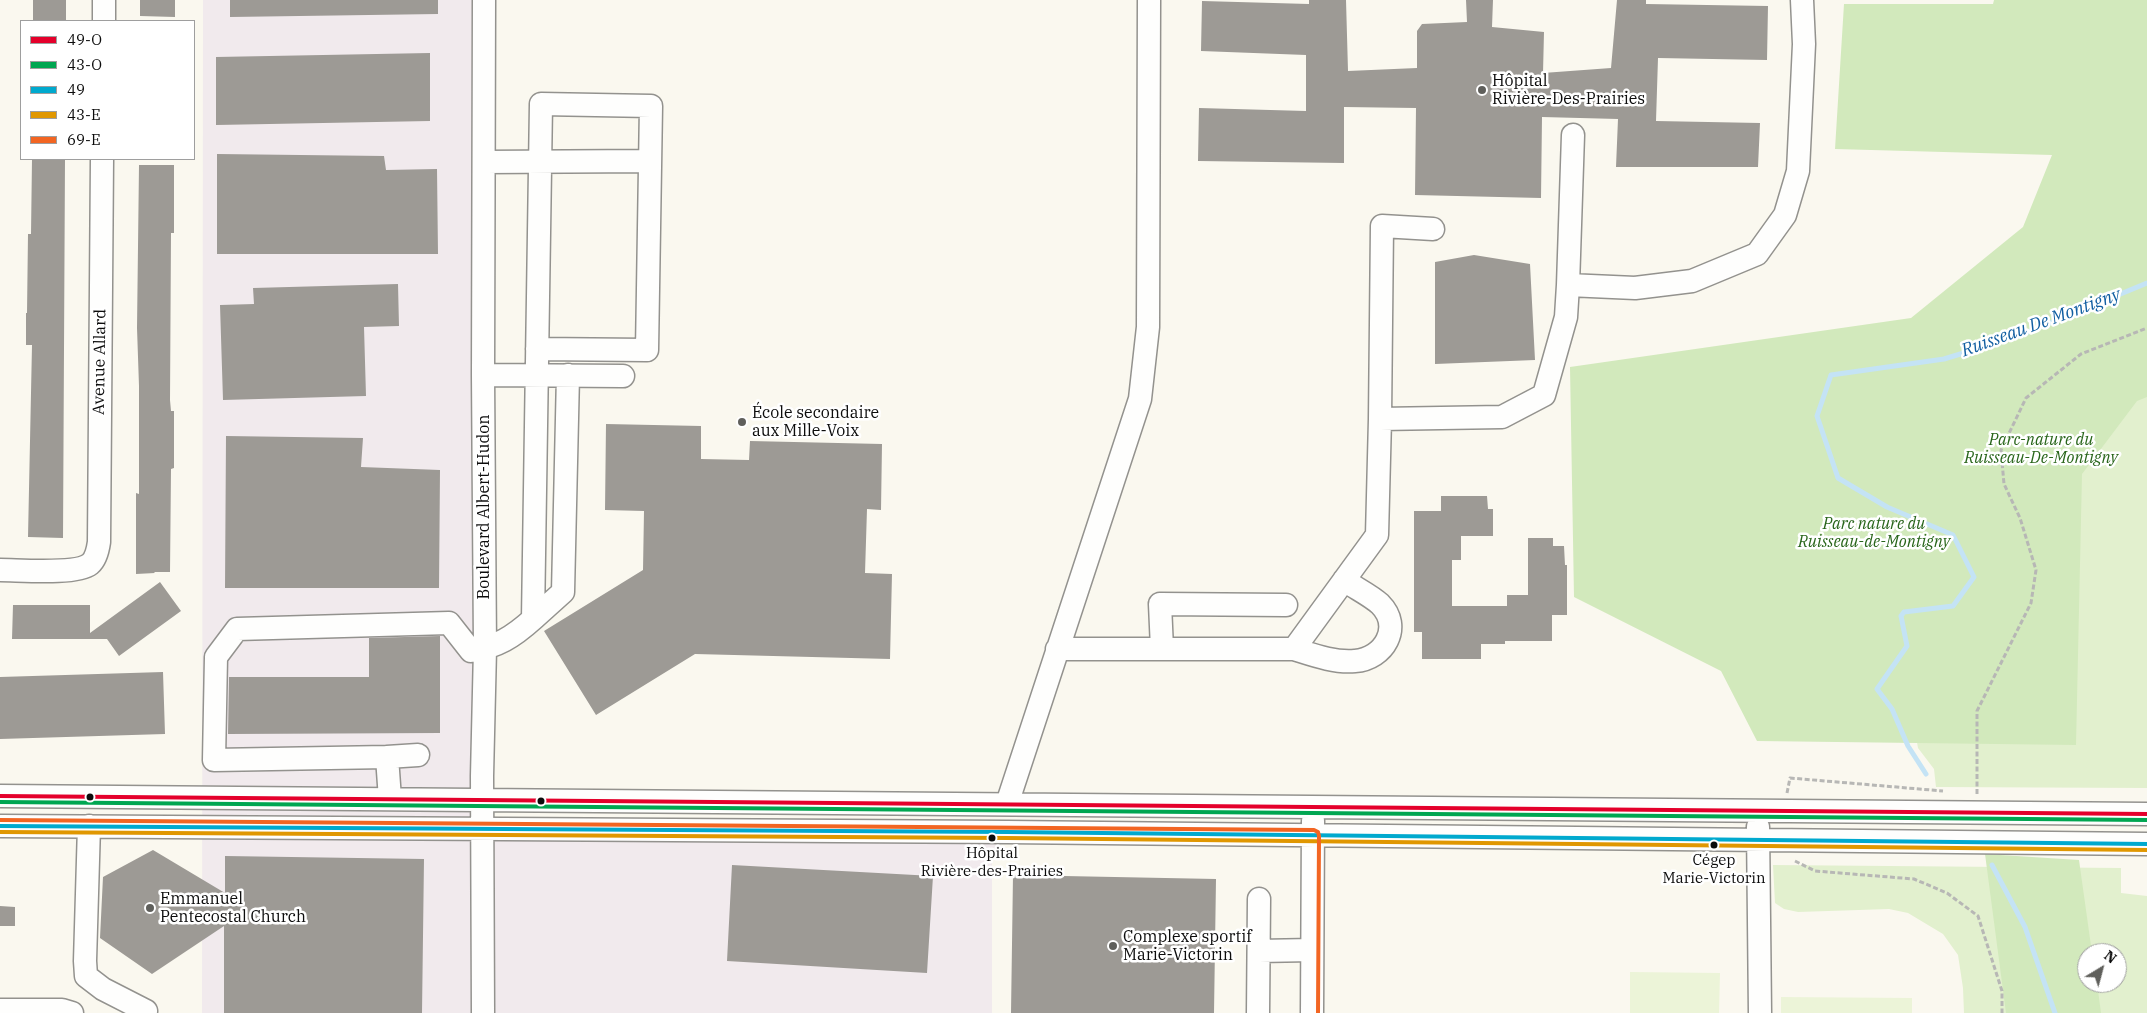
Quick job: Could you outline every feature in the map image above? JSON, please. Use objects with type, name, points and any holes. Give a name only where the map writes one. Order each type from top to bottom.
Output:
[{"type":"street","points":[[104,0],[104,20]]},
{"type":"street","name":"Boulevard Albert-Hudon","points":[[483,1013],[482,800],[485,649],[483,375],[484,0]]},
{"type":"street","points":[[1007,804],[1140,398],[1148,327],[1149,0]]},
{"type":"street","points":[[1568,285],[1635,288],[1692,281],[1757,254],[1785,216],[1798,171],[1804,44],[1802,0]]},
{"type":"street","points":[[533,619],[541,104],[651,106],[647,350],[538,349]]},
{"type":"street","points":[[1380,419],[1502,417],[1544,394],[1566,316],[1573,135]]},
{"type":"street","name":"Avenue Allard","points":[[0,570],[78,570],[92,563],[97,554],[99,542],[102,160]]},
{"type":"street","points":[[484,162],[650,161]]},
{"type":"street","points":[[1294,649],[1377,535],[1382,226],[1433,229]]},
{"type":"street","points":[[483,375],[623,376]]},
{"type":"street","points":[[418,755],[387,758],[214,760],[216,657],[236,629],[449,623],[471,651],[485,649],[513,636],[563,592],[568,375]]},
{"type":"street","points":[[1057,649],[1294,649],[1321,658],[1355,662],[1374,656],[1384,647],[1392,634],[1389,618],[1380,604],[1344,580]]},
{"type":"street","points":[[1162,649],[1160,604],[1286,605]]},
{"type":"street","points":[[387,758],[390,799]]},
{"type":"street","points":[[222,760],[225,827]]},
{"type":"street","points":[[0,796],[885,805],[1031,803],[1313,808],[1524,808],[1758,812],[2147,814]]},
{"type":"street","points":[[1030,833],[1031,803]]},
{"type":"street","points":[[951,833],[952,804]]},
{"type":"street","points":[[885,805],[885,832]]},
{"type":"street","points":[[1312,1013],[1313,808]]},
{"type":"street","points":[[1758,812],[1760,1013]]},
{"type":"street","points":[[0,826],[1030,833],[2147,844]]},
{"type":"street","points":[[89,826],[84,961],[86,976],[103,988],[146,1011]]},
{"type":"street","points":[[1258,1013],[1259,898]]},
{"type":"street","points":[[1259,951],[1312,950]]},
{"type":"street","points":[[0,1010],[62,1010],[72,1013]]},
{"type":"path","points":[[1968,793],[1978,794],[1977,711],[2031,603],[2036,570],[2020,518],[2004,484],[2001,450],[2026,398],[2081,354],[2147,328]]},
{"type":"path","points":[[1784,811],[1790,778],[1948,791]]},
{"type":"path","points":[[1783,840],[1795,860],[1815,871],[1914,879],[1947,893],[1978,916],[2002,991],[2002,1013]]},
{"type":"shaded area","points":[[203,0],[482,0],[482,828],[1007,832],[992,862],[992,1013],[202,1013]]},
{"type":"green space","name":"Parc nature du Ruisseau-de-Montigny","points":[[1994,0],[2147,0],[2147,397],[2137,401],[2082,474],[2076,745],[1757,741],[1721,671],[1574,597],[1570,367],[1911,318],[2023,227],[2052,155],[1835,149],[1844,4],[1993,4]]},
{"type":"green space","name":"Parc-nature du Ruisseau-De-Montigny","points":[[2147,292],[2147,788],[1936,787],[1934,769],[1918,748],[1913,720]]},
{"type":"green space","points":[[1985,854],[2079,860],[2091,943],[2077,943],[2077,993],[2098,993],[2101,1013],[2006,1013]]},
{"type":"green space","points":[[1773,865],[2121,868],[2121,893],[2147,896],[2147,1013],[1964,1013],[1963,988],[1958,955],[1943,934],[1908,913],[1889,909],[1798,912],[1784,909],[1775,903]]},
{"type":"green space","points":[[1630,972],[1720,973],[1719,1013],[1630,1013]]},
{"type":"green space","points":[[1781,997],[1912,998],[1912,1013],[1781,1013]]},
{"type":"building","points":[[33,0],[66,0],[66,20],[33,20]]},
{"type":"building","points":[[140,0],[175,0],[175,17],[140,16]]},
{"type":"building","points":[[230,0],[438,0],[438,14],[230,17]]},
{"type":"building","name":"Hôpital Rivière-Des-Prairies","points":[[1309,0],[1346,0],[1348,71],[1417,68],[1417,31],[1422,24],[1467,22],[1466,0],[1493,0],[1492,27],[1544,32],[1543,73],[1611,68],[1617,0],[1646,0],[1646,4],[1768,6],[1767,60],[1658,58],[1656,121],[1760,123],[1758,167],[1616,167],[1618,119],[1542,117],[1541,198],[1415,195],[1416,108],[1344,107],[1344,163],[1198,161],[1199,108],[1306,111],[1306,55],[1201,51],[1202,1],[1309,4]]},
{"type":"building","points":[[430,53],[430,121],[216,125],[216,57]]},
{"type":"building","points":[[217,154],[384,156],[386,170],[437,169],[438,254],[217,254]]},
{"type":"building","points":[[32,160],[65,160],[63,538],[28,537],[32,345],[26,345],[26,313],[28,234],[31,234]]},
{"type":"building","points":[[139,165],[174,165],[174,233],[171,233],[170,400],[171,411],[174,411],[174,468],[171,469],[170,572],[136,574],[136,493],[139,494],[137,328]]},
{"type":"building","points":[[1474,255],[1530,264],[1535,360],[1435,364],[1435,262]]},
{"type":"building","points":[[398,284],[399,326],[364,327],[366,396],[223,400],[220,305],[254,304],[253,288]]},
{"type":"building","points":[[606,424],[701,426],[701,459],[749,460],[750,441],[882,444],[881,510],[867,509],[865,573],[892,574],[890,659],[695,654],[596,715],[544,631],[643,570],[644,511],[605,510]]},
{"type":"building","points":[[226,436],[363,438],[361,467],[440,470],[439,588],[225,588]]},
{"type":"building","points":[[1441,496],[1487,496],[1488,509],[1493,509],[1493,536],[1461,536],[1461,560],[1452,560],[1452,606],[1507,606],[1507,595],[1528,595],[1528,538],[1553,538],[1553,546],[1564,546],[1565,565],[1567,565],[1567,615],[1552,615],[1552,641],[1505,641],[1505,644],[1481,644],[1481,659],[1422,659],[1422,632],[1414,632],[1414,511],[1441,511]]},
{"type":"building","points":[[160,582],[181,611],[119,656],[107,639],[12,639],[13,605],[90,605],[90,633]]},
{"type":"building","points":[[440,636],[440,733],[228,734],[229,677],[369,677],[369,638]]},
{"type":"building","points":[[163,672],[165,734],[0,739],[0,677]]},
{"type":"building","points":[[153,850],[225,893],[225,856],[424,859],[422,1013],[224,1013],[224,926],[152,974],[100,938],[103,877]]},
{"type":"building","points":[[732,865],[933,876],[927,973],[727,961]]},
{"type":"building","name":"Complexe sportif Marie-Victorin","points":[[1013,875],[1216,879],[1214,1013],[1011,1013]]},
{"type":"building","points":[[0,906],[15,907],[15,926],[0,926]]},
{"type":"waterway","name":"Ruisseau De Montigny","points":[[1926,774],[1908,746],[1892,709],[1877,689],[1907,646],[1901,616],[1904,612],[1953,606],[1974,577],[1953,535],[1887,507],[1838,478],[1817,416],[1831,375],[1944,359],[2016,337],[2147,283]]},
{"type":"waterway","name":"Ruisseau De Montigny","points":[[1992,865],[2025,927],[2055,1013]]},
{"type":"transit line","name":"49-O","points":[[0,796],[2147,814]]},
{"type":"transit line","name":"43-O","points":[[0,802],[2147,820]]},
{"type":"transit line","name":"69-E","points":[[0,820],[1314,830],[1318,832],[1319,836],[1318,1013]]},
{"type":"transit line","name":"49","points":[[0,826],[1007,832],[2147,844]]},
{"type":"transit line","name":"43-E","points":[[0,832],[1007,838],[2147,850]]},
{"type":"place","name":"Hôpital Rivière-Des-Prairies","points":[[1482,90]]},
{"type":"place","name":"École secondaire aux Mille-Voix","points":[[742,422]]},
{"type":"place","name":"Hôpital Rivière-des-Prairies","points":[[992,838]]},
{"type":"place","name":"Cégep Marie-Victorin","points":[[1714,845]]},
{"type":"place","name":"Emmanuel Pentecostal Church","points":[[150,908]]},
{"type":"place","name":"Complexe sportif Marie-Victorin","points":[[1113,946]]}]
